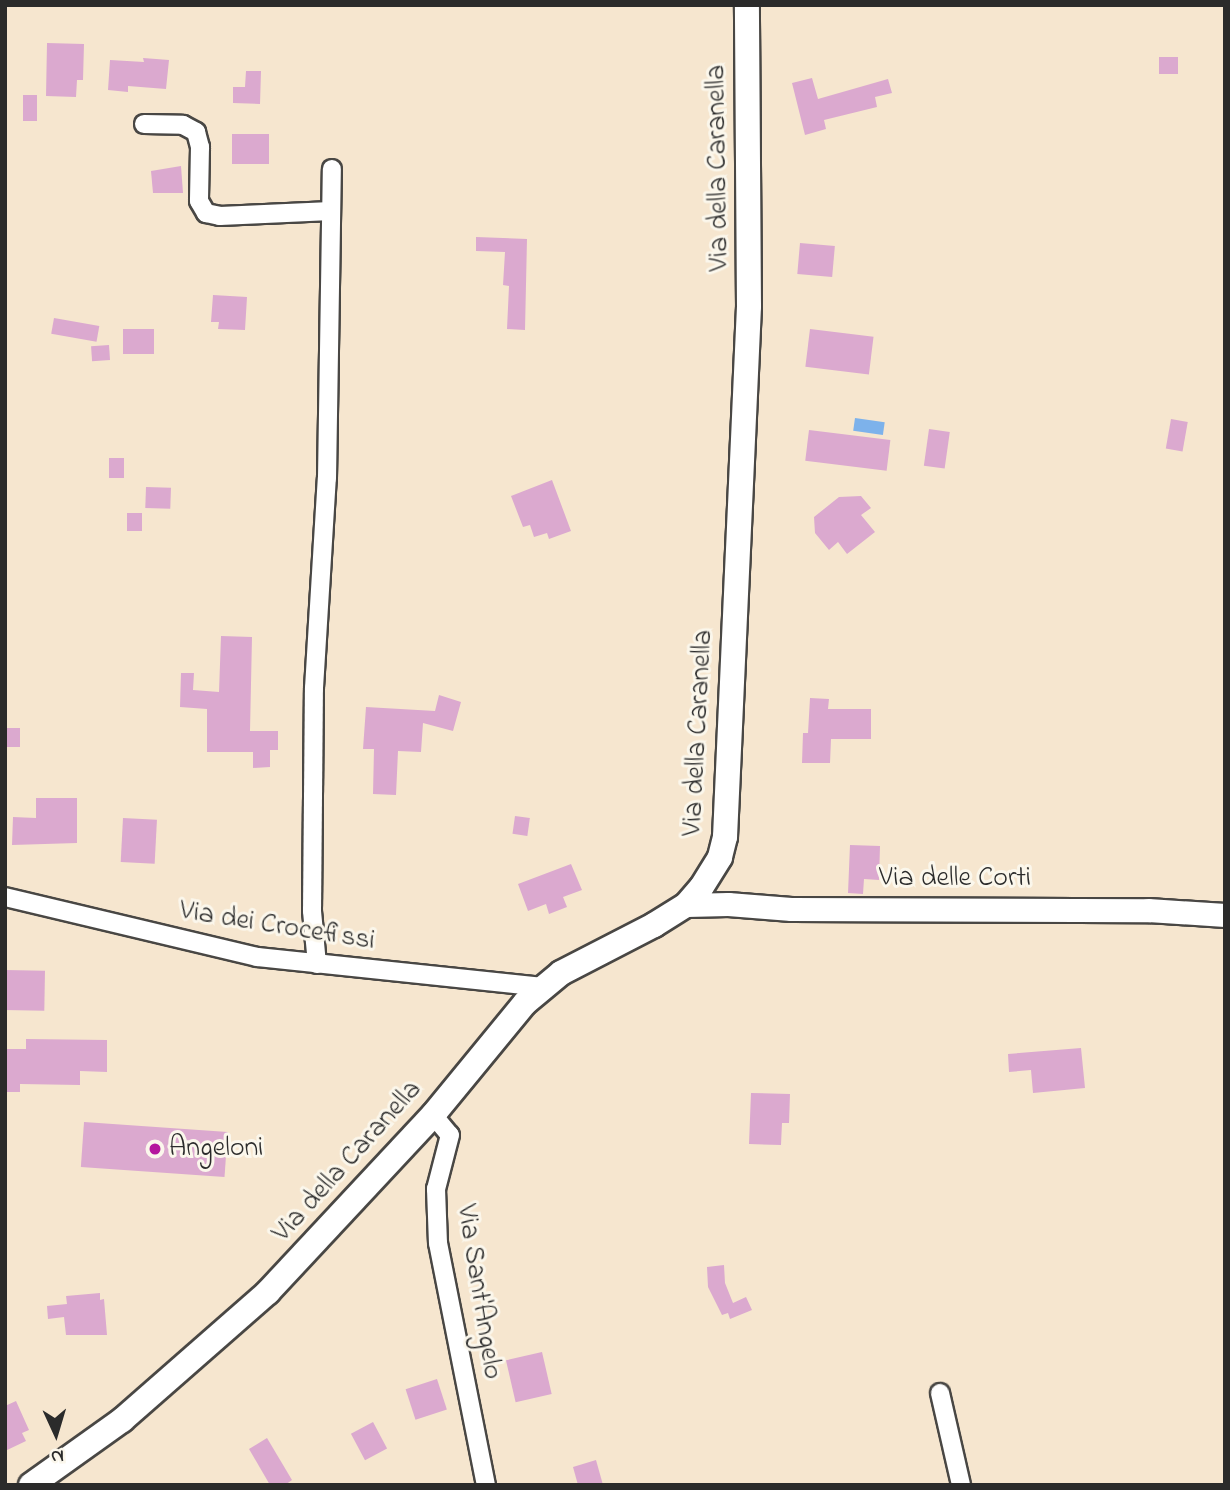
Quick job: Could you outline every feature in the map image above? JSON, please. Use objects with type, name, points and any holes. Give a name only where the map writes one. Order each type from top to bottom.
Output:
[{"type":"main road","name":"Via della Caranella","points":[[31,1485],[115,1426],[254,1305],[433,1115],[510,1018],[543,987],[561,973],[686,905],[717,864],[725,837],[750,306],[747,5]]},
{"type":"street","points":[[144,124],[183,125],[196,132],[200,148],[199,201],[206,213],[220,216],[331,211]]},
{"type":"street","points":[[317,964],[312,911],[314,688],[326,489],[332,169]]},
{"type":"street","name":"Via dei Crocefissi","points":[[5,897],[257,957],[543,987]]},
{"type":"street","name":"Via delle Corti","points":[[686,905],[728,904],[791,909],[1148,910],[1225,915]]},
{"type":"street","name":"Via Sant'Angelo","points":[[433,1115],[450,1135],[436,1189],[438,1243],[486,1485]]},
{"type":"street","points":[[940,1393],[961,1485]]},
{"type":"water","points":[[855,418],[885,422],[883,435],[853,431]]},
{"type":"building","points":[[47,43],[84,44],[83,80],[77,80],[76,97],[46,96]]},
{"type":"building","points":[[1159,57],[1178,57],[1178,74],[1159,74]]},
{"type":"building","points":[[143,58],[169,60],[166,89],[128,86],[128,92],[108,90],[110,60],[144,62]]},
{"type":"building","points":[[246,71],[261,71],[260,104],[233,103],[233,87],[245,87]]},
{"type":"building","points":[[812,78],[818,99],[888,79],[892,93],[875,97],[877,107],[824,120],[826,129],[805,135],[792,83]]},
{"type":"building","points":[[23,95],[37,95],[37,121],[23,121]]},
{"type":"building","points":[[232,134],[269,134],[269,164],[232,164]]},
{"type":"building","points":[[181,166],[183,193],[153,193],[151,171]]},
{"type":"building","points":[[476,237],[527,239],[525,330],[507,329],[509,286],[503,285],[505,252],[476,251]]},
{"type":"building","points":[[800,243],[835,246],[832,277],[797,274]]},
{"type":"building","points":[[213,295],[247,297],[245,330],[218,329],[219,322],[211,322]]},
{"type":"building","points":[[54,318],[99,326],[97,342],[51,334]]},
{"type":"building","points":[[123,329],[154,329],[154,354],[123,354]]},
{"type":"building","points":[[810,329],[874,337],[869,375],[805,367]]},
{"type":"building","points":[[109,345],[110,360],[92,361],[91,346]]},
{"type":"building","points":[[1171,419],[1188,422],[1183,451],[1166,449]]},
{"type":"building","points":[[929,429],[950,432],[945,469],[924,466]]},
{"type":"building","points":[[809,430],[890,440],[887,471],[805,461]]},
{"type":"building","points":[[109,458],[124,458],[124,478],[109,478]]},
{"type":"building","points":[[552,480],[571,531],[549,539],[547,533],[534,537],[530,525],[523,527],[511,496]]},
{"type":"building","points":[[146,487],[171,488],[170,509],[145,508]]},
{"type":"building","points":[[861,496],[871,508],[861,515],[875,532],[847,554],[838,542],[829,550],[815,533],[814,517],[839,497]]},
{"type":"building","points":[[127,513],[142,513],[142,531],[127,531]]},
{"type":"building","points":[[221,636],[252,637],[250,731],[278,731],[278,750],[270,750],[270,767],[253,768],[253,752],[207,752],[207,709],[180,707],[181,673],[194,673],[193,690],[219,692]]},
{"type":"building","points":[[439,695],[461,702],[453,731],[423,723],[421,752],[398,751],[396,795],[373,794],[374,749],[363,749],[366,707],[435,711]]},
{"type":"building","points":[[810,698],[829,699],[828,709],[871,709],[871,739],[831,739],[830,763],[802,763],[803,733],[808,733]]},
{"type":"building","points":[[5,728],[20,728],[20,747],[5,747]]},
{"type":"building","points":[[36,798],[77,798],[77,843],[12,845],[13,817],[36,818]]},
{"type":"building","points":[[515,816],[530,818],[527,836],[512,834]]},
{"type":"building","points":[[123,818],[157,820],[155,864],[121,862]]},
{"type":"building","points":[[850,845],[880,846],[879,880],[864,879],[863,894],[848,893]]},
{"type":"building","points":[[571,864],[582,890],[563,897],[567,907],[549,914],[546,904],[528,911],[518,884]]},
{"type":"building","points":[[5,970],[45,971],[44,1011],[5,1010]]},
{"type":"building","points":[[26,1039],[107,1040],[107,1072],[80,1071],[80,1085],[20,1084],[20,1092],[5,1092],[5,1049],[26,1049]]},
{"type":"building","points":[[1081,1048],[1085,1088],[1033,1093],[1031,1070],[1009,1072],[1008,1054]]},
{"type":"building","points":[[751,1093],[790,1094],[789,1123],[782,1123],[781,1145],[749,1144]]},
{"type":"building","name":"Angeloni","points":[[84,1122],[228,1132],[225,1177],[81,1167]]},
{"type":"building","points":[[724,1265],[725,1283],[733,1303],[746,1297],[752,1310],[730,1319],[728,1313],[722,1315],[708,1287],[707,1267]]},
{"type":"building","points":[[100,1293],[100,1300],[104,1299],[107,1335],[66,1335],[64,1317],[48,1319],[47,1306],[67,1304],[66,1296]]},
{"type":"building","points":[[542,1352],[552,1394],[516,1402],[506,1360]]},
{"type":"building","points":[[437,1379],[447,1409],[416,1420],[406,1389]]},
{"type":"building","points":[[16,1401],[29,1430],[22,1433],[26,1441],[5,1451],[5,1406]]},
{"type":"building","points":[[373,1422],[387,1448],[365,1460],[351,1434]]},
{"type":"building","points":[[267,1438],[292,1480],[285,1485],[270,1485],[249,1449]]},
{"type":"building","points":[[596,1460],[603,1485],[578,1485],[573,1467]]},
{"type":"place","name":"Angeloni","points":[[155,1149]]}]
